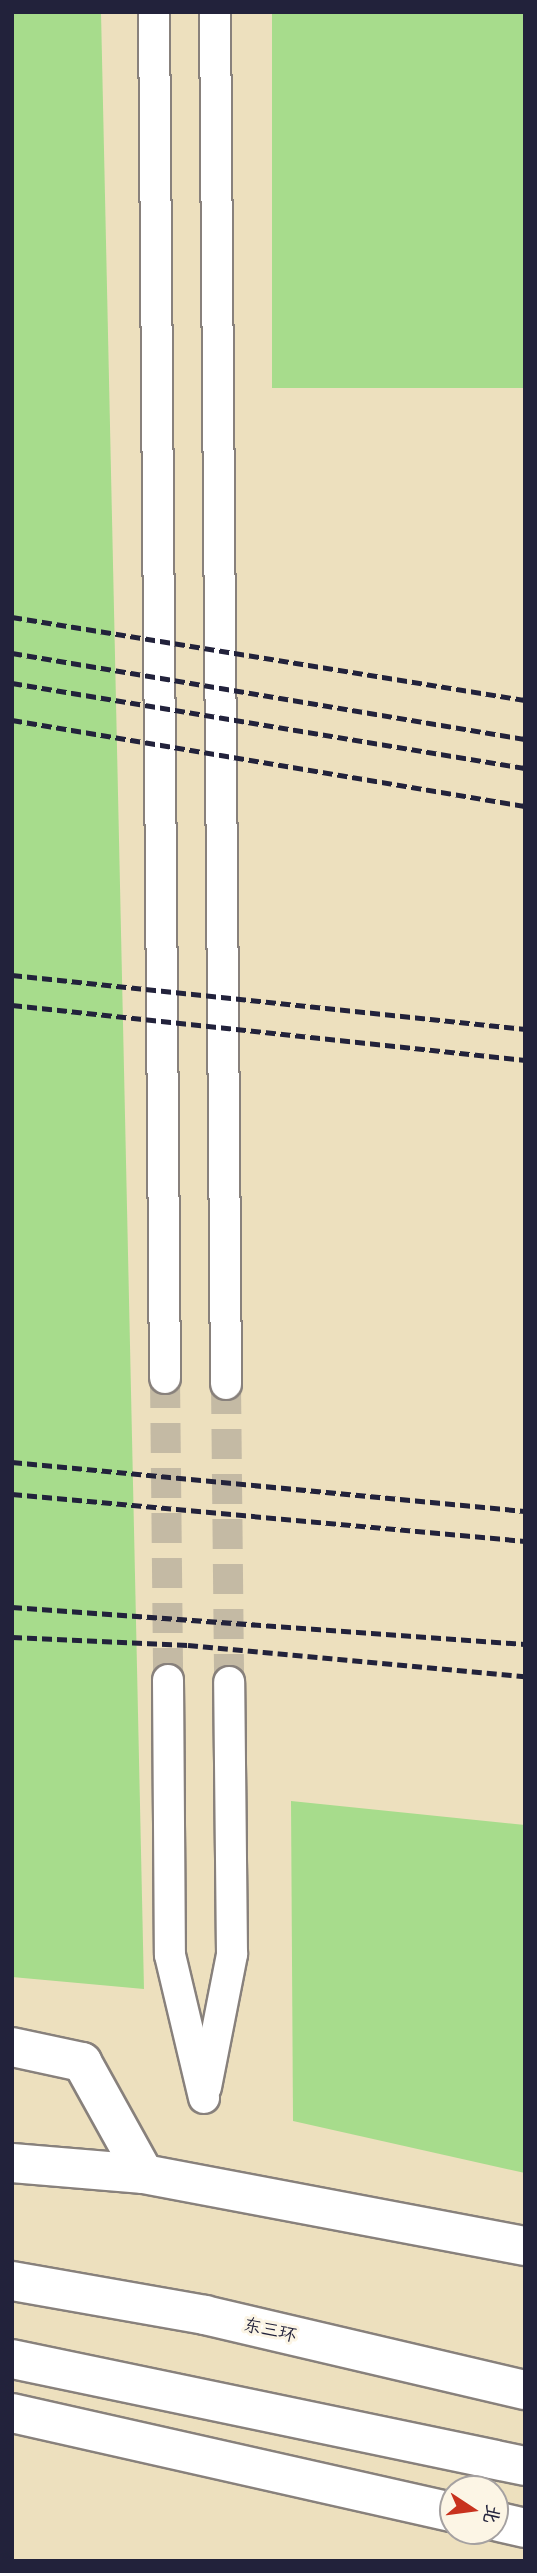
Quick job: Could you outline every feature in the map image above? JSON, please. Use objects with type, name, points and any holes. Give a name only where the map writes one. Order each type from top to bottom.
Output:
[{"type":"street","points":[[154,12],[165,1378]]},
{"type":"street","points":[[215,12],[226,1384]]},
{"type":"street","points":[[168,1680],[170,1955],[204,2098],[232,1954],[229,1682]]},
{"type":"street","points":[[12,2047],[82,2062],[144,2174]]},
{"type":"street","points":[[12,2163],[144,2174],[525,2246]]},
{"type":"street","name":"东三环","points":[[12,2281],[205,2315],[525,2389]]},
{"type":"street","points":[[12,2359],[525,2466]]},
{"type":"street","points":[[29,2416],[439,2509]]},
{"type":"green space","points":[[12,12],[101,12],[144,1989],[12,1977]]},
{"type":"green space","points":[[272,12],[525,12],[525,388],[272,388]]},
{"type":"green space","points":[[291,1801],[525,1825],[525,2173],[293,2121]]},
{"type":"tunnel","points":[[165,1378],[168,1680]]},
{"type":"tunnel","points":[[226,1384],[229,1682]]},
{"type":"railway","points":[[12,617],[525,700]]},
{"type":"railway","points":[[12,653],[525,739]]},
{"type":"railway","points":[[12,683],[525,768]]},
{"type":"railway","points":[[12,720],[525,806]]},
{"type":"railway","points":[[12,975],[525,1029]]},
{"type":"railway","points":[[12,1005],[525,1060]]},
{"type":"railway","points":[[12,1462],[525,1511]]},
{"type":"railway","points":[[12,1494],[525,1541]]},
{"type":"railway","points":[[12,1607],[525,1644]]},
{"type":"railway","points":[[12,1637],[188,1645],[525,1676]]}]
